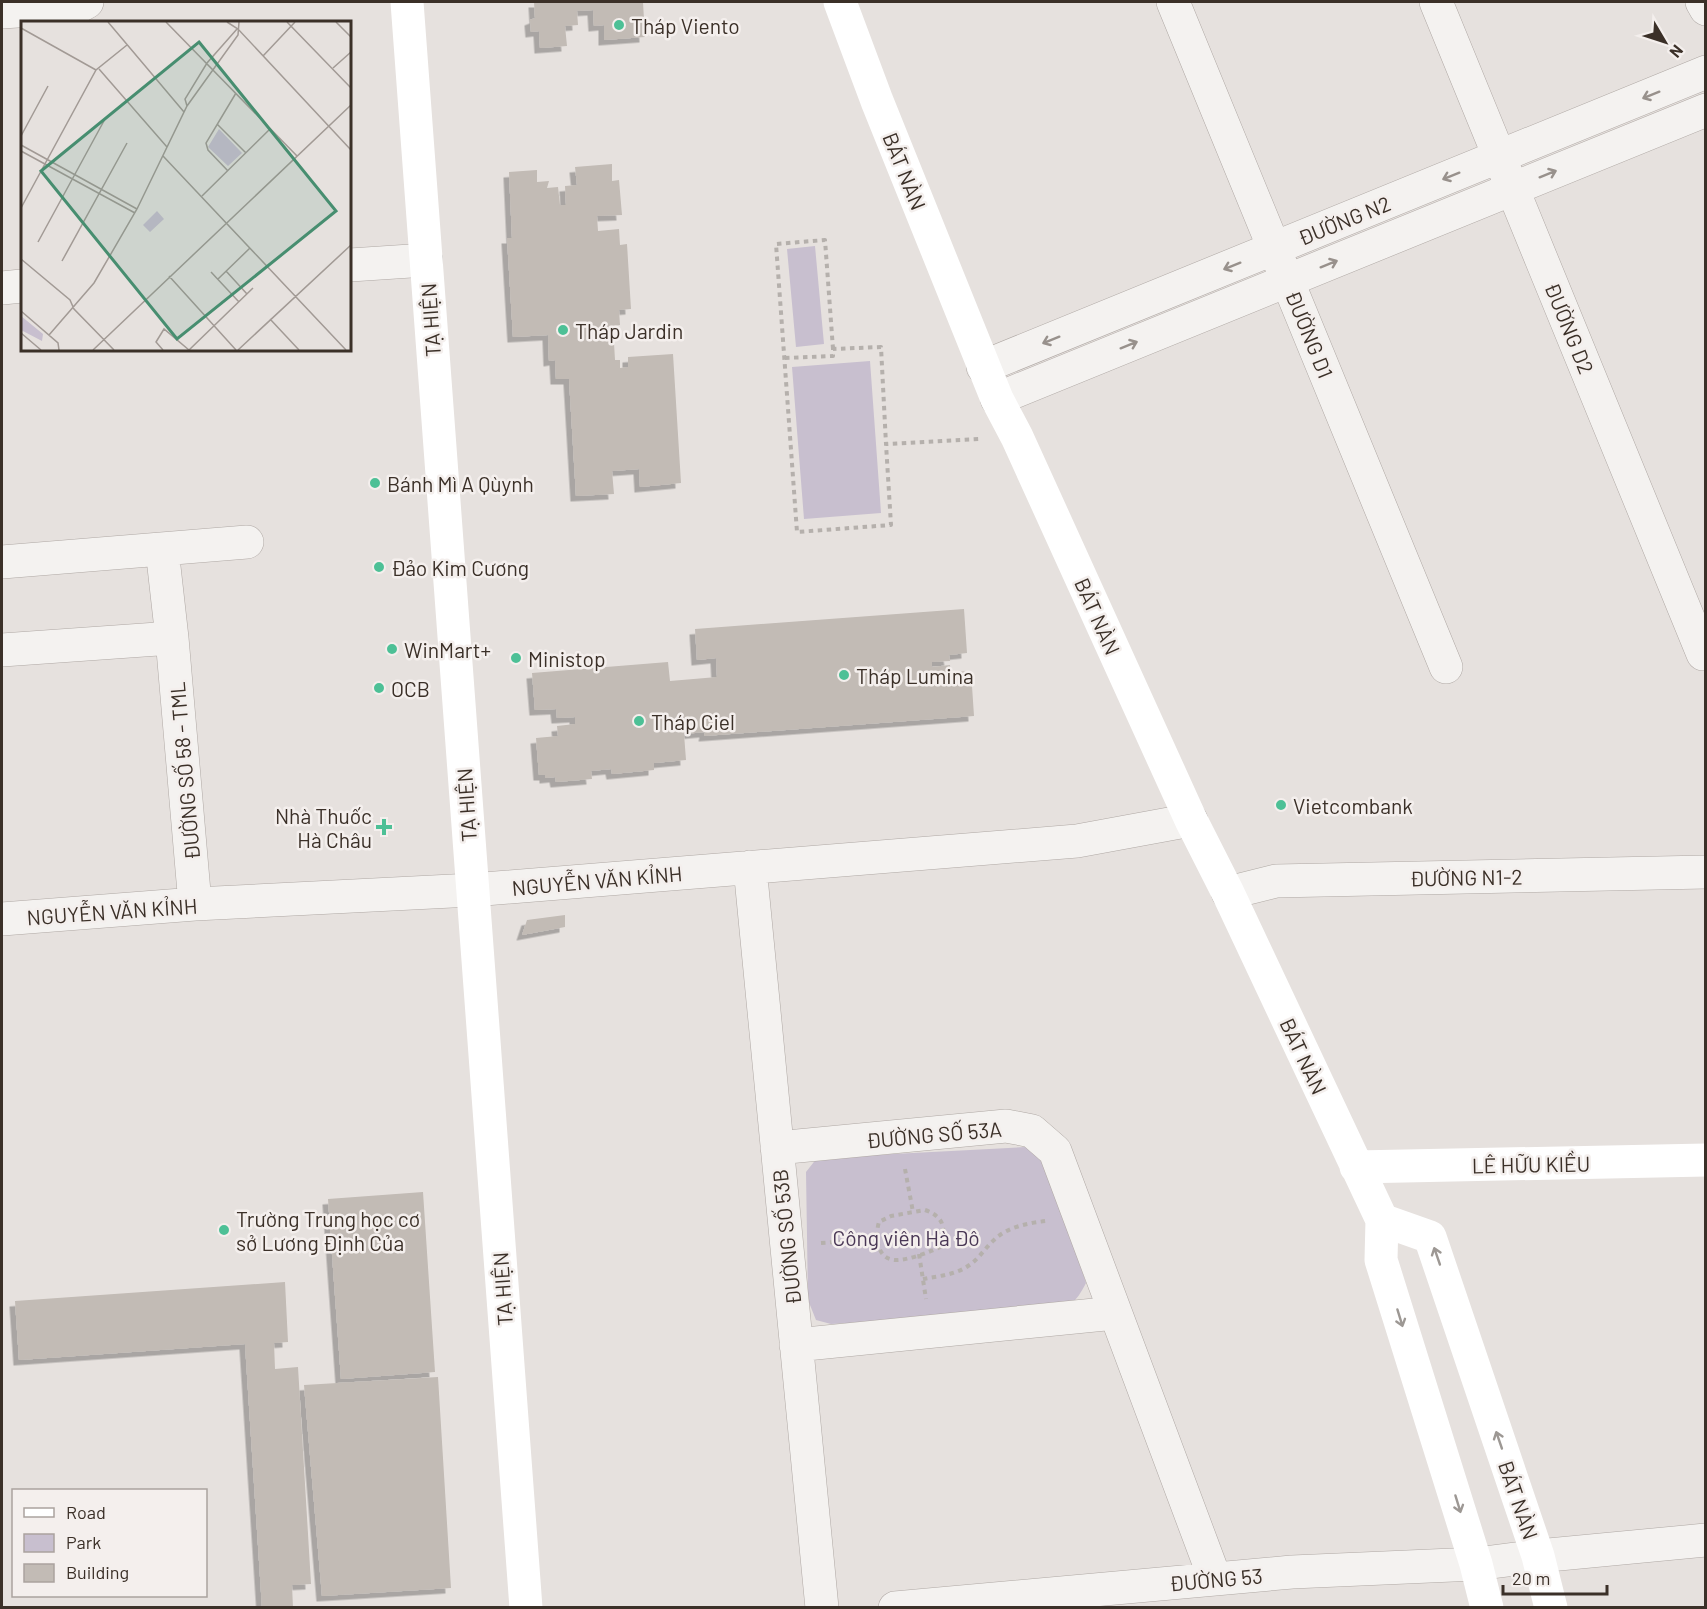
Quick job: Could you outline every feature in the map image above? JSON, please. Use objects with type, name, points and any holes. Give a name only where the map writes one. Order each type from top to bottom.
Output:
[{"type":"street","points":[[2,12],[78,7],[87,2]]},
{"type":"street","name":"TẠ HIỆN","points":[[406,2],[526,1608]]},
{"type":"street","name":"BÁT NÀN","points":[[840,2],[983,368],[1017,437],[1191,820],[1228,893],[1382,1220],[1382,1260],[1476,1564],[1487,1608]]},
{"type":"street","name":"ĐƯỜNG D1","points":[[1173,2],[1446,667]]},
{"type":"street","name":"ĐƯỜNG D2","points":[[1436,2],[1704,654]]},
{"type":"street","points":[[1702,2],[1706,9]]},
{"type":"street","name":"ĐƯỜNG N2","points":[[983,368],[1706,72]]},
{"type":"street","name":"ĐƯỜNG N2","points":[[997,399],[1706,110]]},
{"type":"street","points":[[351,265],[426,260]]},
{"type":"street","points":[[2,288],[21,286]]},
{"type":"street","points":[[2,562],[247,542]]},
{"type":"street","name":"ĐƯỜNG SỐ 58 - TML","points":[[162,549],[195,904]]},
{"type":"street","points":[[2,650],[172,638]]},
{"type":"street","name":"NGUYỄN VĂN KỈNH","points":[[2,919],[195,904],[472,890],[1077,842],[1191,820]]},
{"type":"street","name":"ĐƯỜNG SỐ 53B","points":[[750,867],[822,1608]]},
{"type":"street","name":"ĐƯỜNG N1-2","points":[[1228,893],[1276,881],[1706,872]]},
{"type":"street","name":"ĐƯỜNG SỐ 53A","points":[[777,1148],[1006,1126],[1032,1131],[1055,1151],[1215,1579]]},
{"type":"street","name":"LÊ HỮU KIỀU","points":[[1356,1167],[1706,1160]]},
{"type":"street","name":"BÁT NÀN","points":[[1382,1220],[1430,1237],[1538,1556],[1551,1608]]},
{"type":"street","points":[[796,1345],[1115,1313]]},
{"type":"street","name":"ĐƯỜNG 53","points":[[895,1608],[1292,1572],[1476,1564],[1706,1540]]},
{"type":"path","points":[[784,358],[833,356],[825,240],[776,244],[784,358],[797,532],[891,525],[881,347],[833,349]]},
{"type":"path","points":[[886,444],[1017,437]]},
{"type":"path","points":[[900,1136],[913,1212]]},
{"type":"path","points":[[925,1210],[935,1214],[942,1221],[944,1236],[940,1247],[895,1260],[886,1257],[878,1248],[879,1222],[891,1216],[913,1212],[925,1210]]},
{"type":"path","points":[[923,1279],[949,1275],[968,1266],[996,1237],[1009,1230],[1031,1222],[1079,1216]]},
{"type":"path","points":[[787,1246],[877,1239]]},
{"type":"path","points":[[919,1254],[932,1332]]},
{"type":"green space","points":[[815,246],[824,344],[796,347],[787,249]]},
{"type":"green space","points":[[870,361],[881,513],[804,519],[792,367]]},
{"type":"green space","name":"Công viên Hà Đô","points":[[1026,1147],[1042,1156],[1053,1174],[1086,1283],[1072,1303],[1049,1312],[831,1324],[816,1320],[808,1300],[806,1172],[817,1158]]},
{"type":"building","name":"Tháp Viento","points":[[534,2],[643,2],[645,37],[604,40],[604,25],[594,26],[593,10],[577,11],[578,25],[565,26],[567,46],[540,48],[539,31],[531,32],[530,20],[535,18]]},
{"type":"building","name":"Tháp Jardin","points":[[612,164],[612,181],[619,180],[622,215],[597,216],[598,231],[619,229],[620,245],[627,244],[631,309],[619,310],[620,325],[613,326],[615,360],[620,360],[620,368],[628,367],[628,357],[673,354],[681,483],[640,487],[639,469],[612,471],[614,494],[576,496],[569,379],[556,379],[555,360],[549,361],[548,335],[513,337],[507,238],[512,238],[509,172],[537,170],[537,182],[549,181],[547,188],[558,187],[560,205],[566,205],[565,186],[577,185],[575,167]]},
{"type":"building","name":"Tháp Lumina","points":[[964,609],[967,653],[949,655],[950,661],[932,662],[932,667],[950,665],[951,672],[971,671],[974,716],[704,736],[705,732],[684,734],[686,760],[654,763],[654,770],[612,774],[611,769],[591,771],[592,779],[556,782],[555,777],[545,778],[545,775],[539,775],[536,738],[558,736],[557,726],[575,724],[575,717],[557,718],[556,709],[535,710],[532,673],[668,662],[670,681],[717,677],[716,658],[697,660],[695,629]]},
{"type":"building","points":[[565,915],[565,927],[522,935],[527,920]]},
{"type":"building","points":[[423,1192],[435,1372],[341,1379],[328,1199]]},
{"type":"building","points":[[285,1282],[288,1342],[274,1343],[275,1369],[298,1367],[311,1584],[292,1585],[293,1608],[262,1608],[245,1344],[19,1360],[15,1301]]},
{"type":"building","points":[[438,1377],[451,1588],[322,1596],[304,1385]]},
{"type":"place","name":"Tháp Viento","points":[[619,25]]},
{"type":"place","name":"Tháp Jardin","points":[[563,330]]},
{"type":"place","name":"Bánh Mì A Qùynh","points":[[375,483]]},
{"type":"place","name":"Đảo Kim Cương","points":[[379,567]]},
{"type":"place","name":"WinMart+","points":[[392,649]]},
{"type":"place","name":"Ministop","points":[[516,658]]},
{"type":"place","name":"Tháp Lumina","points":[[844,675]]},
{"type":"place","name":"OCB","points":[[379,688]]},
{"type":"place","name":"Tháp Ciel","points":[[639,721]]},
{"type":"place","name":"Vietcombank","points":[[1281,805]]},
{"type":"place","name":"Nhà Thuốc Hà Châu","points":[[384,827]]},
{"type":"place","name":"Trường Trung học cơ sở Lương Định Của","points":[[224,1230]]}]
